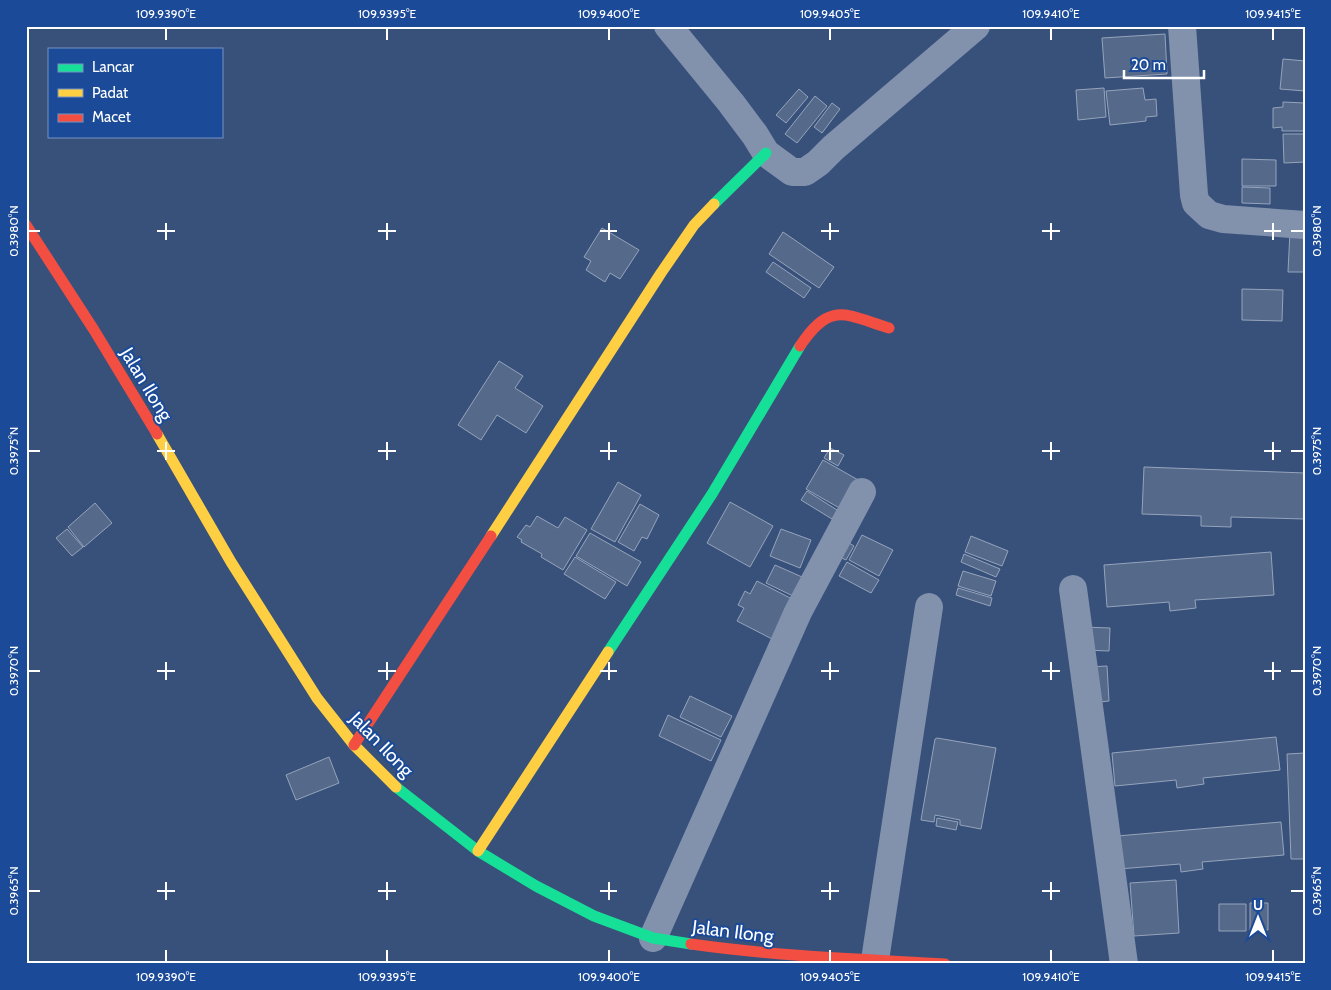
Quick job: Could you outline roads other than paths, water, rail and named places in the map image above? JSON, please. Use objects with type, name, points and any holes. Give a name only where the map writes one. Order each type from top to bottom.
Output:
[{"type":"street","points":[[668,26],[731,103],[766,154],[792,172],[805,172],[818,163],[833,148],[976,26]]},
{"type":"street","points":[[1182,26],[1196,203],[1209,216],[1305,225]]},
{"type":"street","points":[[354,745],[694,225],[721,196],[766,154]]},
{"type":"street","name":"Jalan Ilong","points":[[26,225],[94,330],[277,636],[317,698],[354,745],[393,784],[478,851],[536,886],[594,916],[653,938],[728,949],[945,964]]},
{"type":"street","points":[[478,851],[712,494],[786,368],[811,330],[828,316],[836,314],[855,317],[889,328]]},
{"type":"street","points":[[653,938],[798,612],[862,492]]},
{"type":"street","points":[[1073,589],[1124,964]]},
{"type":"street","points":[[876,960],[929,607]]}]
